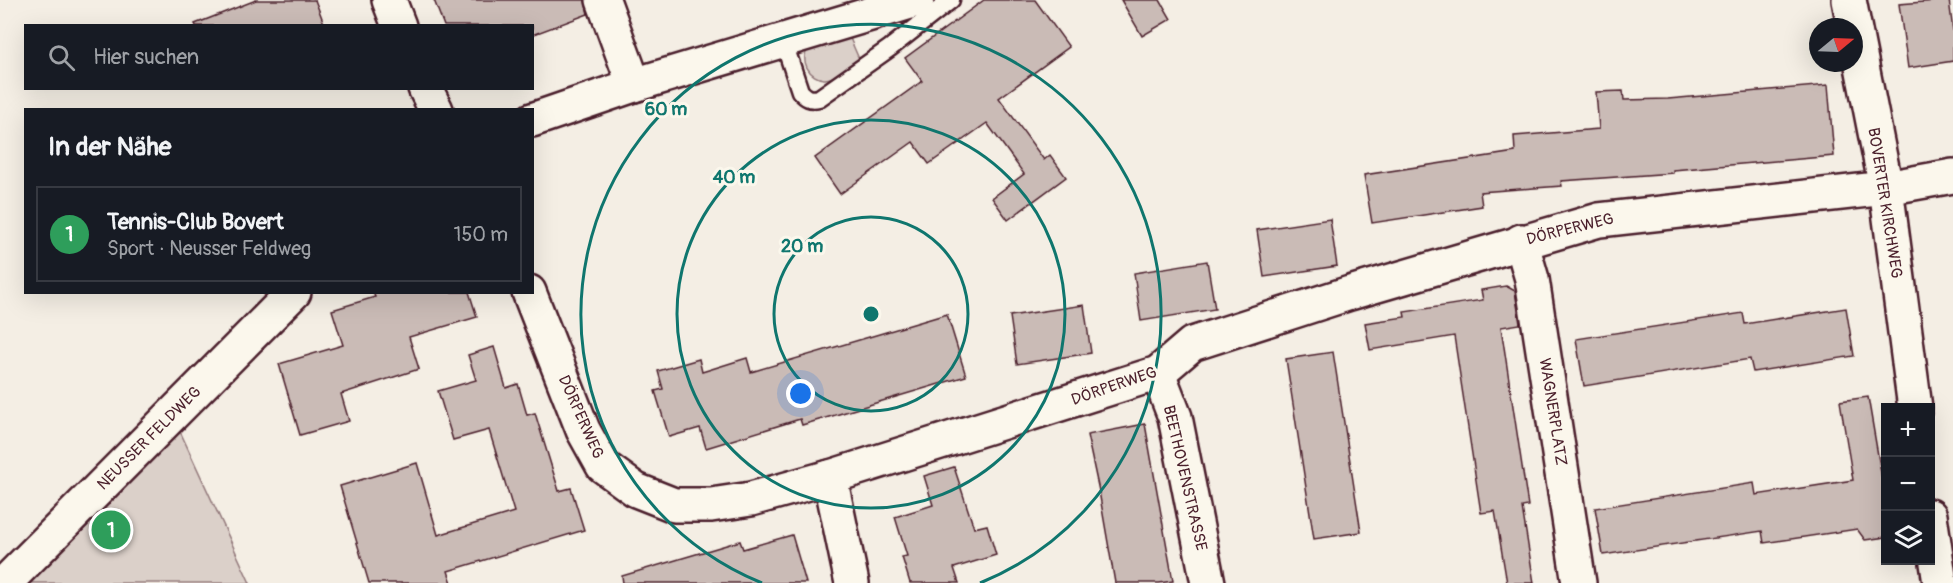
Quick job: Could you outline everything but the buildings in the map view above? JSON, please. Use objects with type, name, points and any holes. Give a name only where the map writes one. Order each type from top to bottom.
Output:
[{"type":"street","points":[[389,0],[398,24]]},
{"type":"street","points":[[603,0],[634,85]]},
{"type":"street","points":[[534,119],[634,85],[917,0]]},
{"type":"street","name":"BOVERTER KIRCHWEG","points":[[1849,0],[1886,188],[1914,403]]},
{"type":"street","points":[[426,90],[435,108]]},
{"type":"street","name":"DÖRPERWEG","points":[[530,294],[583,430],[603,466],[636,490],[674,506],[711,505],[751,499],[830,477],[1158,373],[1192,344],[1249,324],[1599,220],[1886,188],[1953,176]]},
{"type":"street","name":"WAGNERPLATZ","points":[[1521,242],[1532,279],[1579,583]]},
{"type":"street","name":"NEUSSER FELDWEG","points":[[5,583],[292,294]]},
{"type":"street","name":"BEETHOVENSTRASSE","points":[[1158,373],[1174,417],[1208,583]]},
{"type":"street","points":[[830,477],[852,583]]},
{"type":"street","points":[[1935,539],[1944,581]]},
{"type":"lane","points":[[783,40],[800,91],[805,97],[813,100],[890,48],[951,0]]},
{"type":"shaded area","points":[[849,36],[859,59],[830,78],[814,76],[805,62],[806,52],[810,48]]},
{"type":"shaded area","points":[[178,427],[250,583],[20,583]]},
{"type":"place","name":"Tennis-Club Bovert","points":[[111,530]]}]
